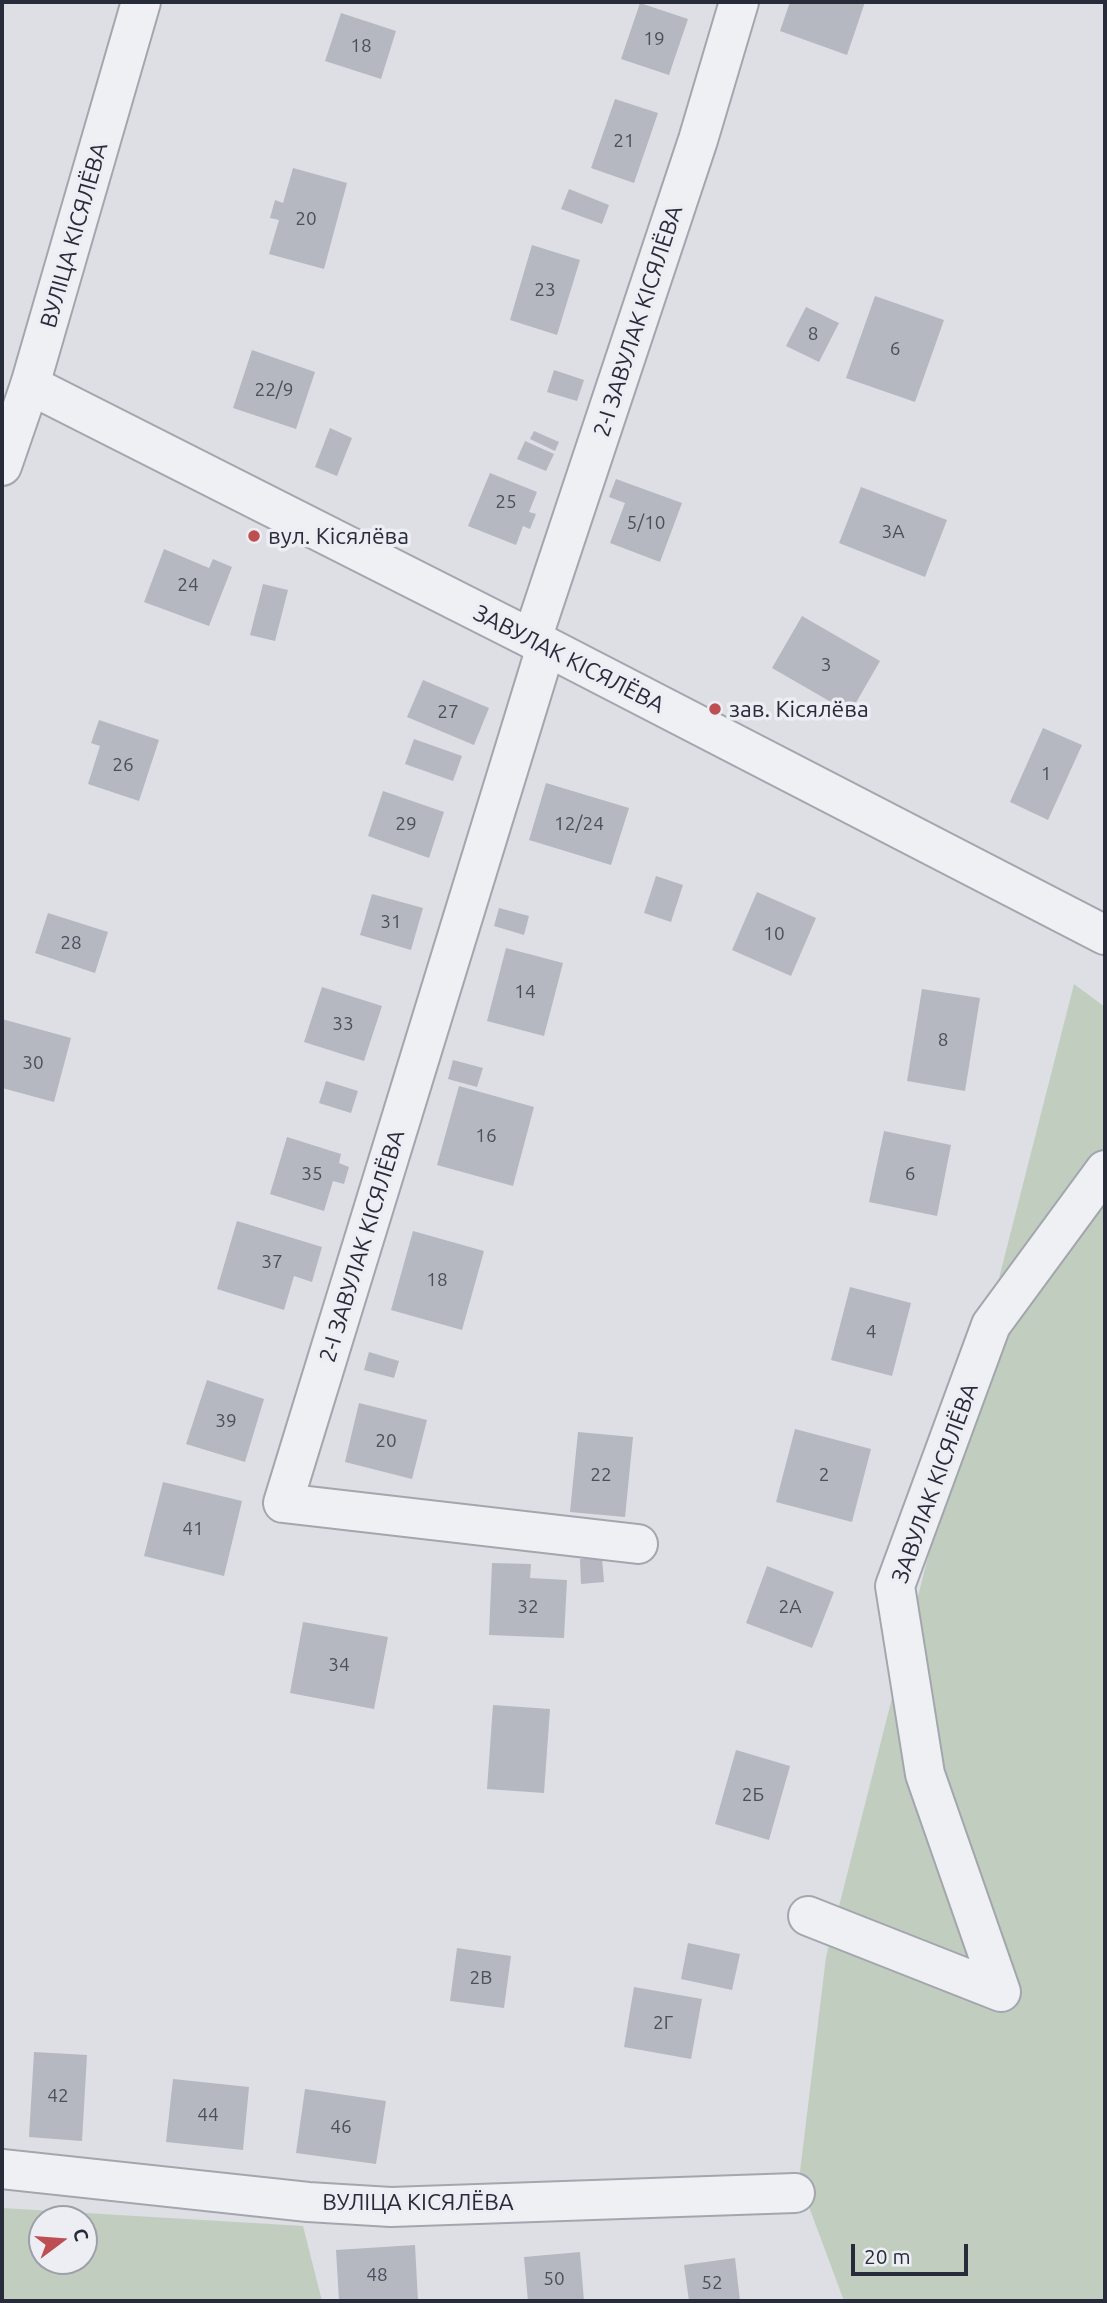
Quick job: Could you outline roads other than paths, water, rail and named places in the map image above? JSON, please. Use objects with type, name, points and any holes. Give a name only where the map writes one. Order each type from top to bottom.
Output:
[{"type":"street","name":"ВУЛІЦА КІСЯЛЁВА","points":[[2,466],[30,385],[141,2]]},
{"type":"street","name":"2-І ЗАВУЛАК КІСЯЛЁВА","points":[[638,1544],[283,1503],[539,643],[739,2]]},
{"type":"street","name":"ЗАВУЛАК КІСЯЛЁВА","points":[[30,385],[539,643],[1105,936]]},
{"type":"street","name":"ЗАВУЛАК КІСЯЛЁВА","points":[[808,1916],[1001,1992],[925,1774],[895,1586],[992,1325],[1105,1170]]},
{"type":"street","name":"ВУЛІЦА КІСЯЛЁВА","points":[[2,2169],[308,2202],[391,2207],[794,2193]]},
{"type":"place","name":"вул. Кісялёва","points":[[254,536]]},
{"type":"place","name":"зав. Кісялёва","points":[[715,709]]}]
